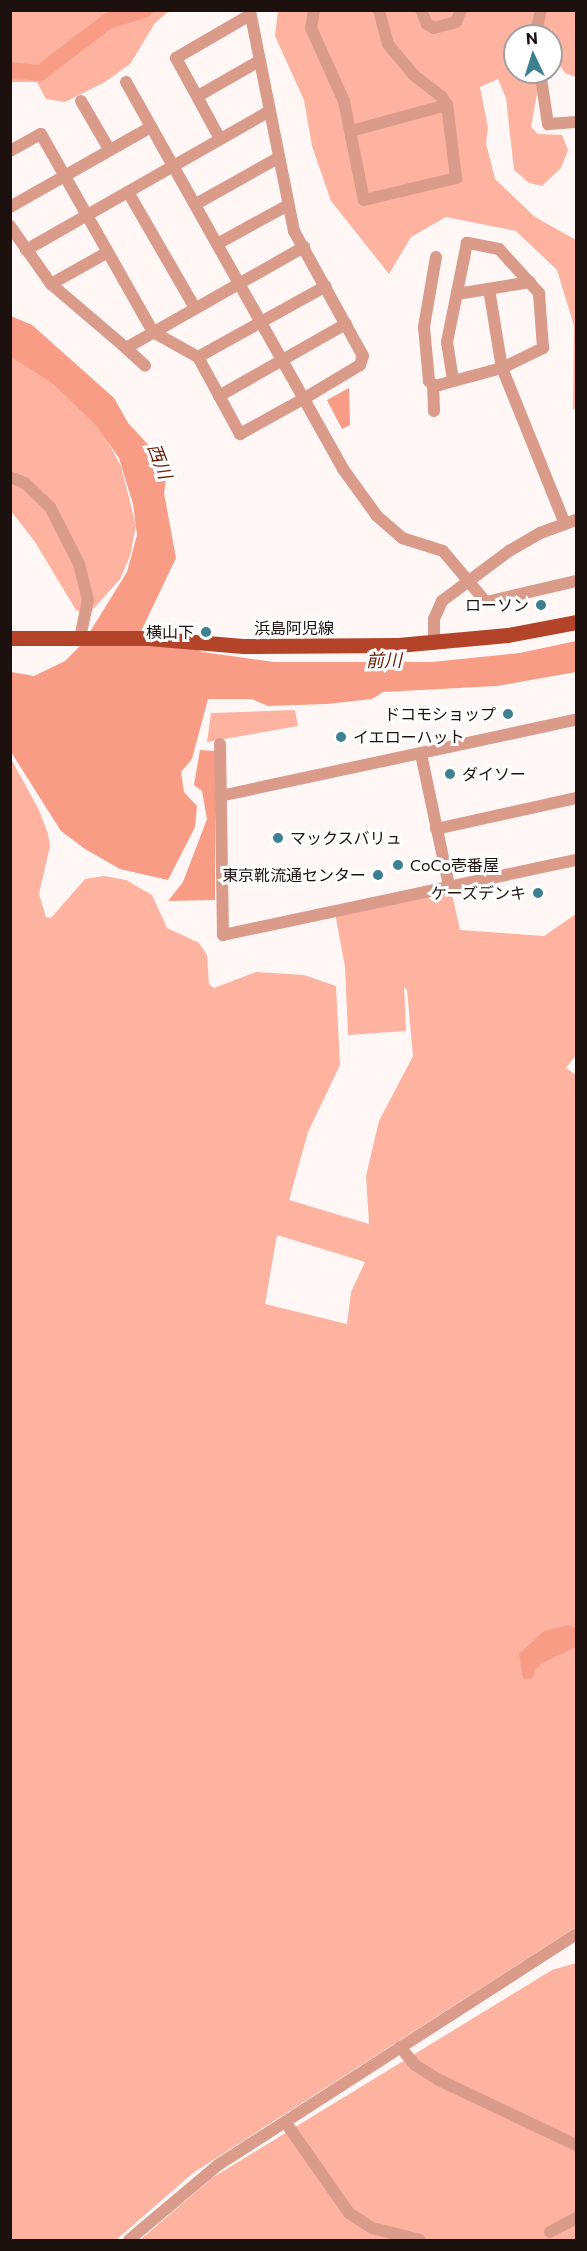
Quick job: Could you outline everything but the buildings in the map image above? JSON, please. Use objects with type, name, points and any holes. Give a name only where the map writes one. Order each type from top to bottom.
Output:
[{"type":"main road","name":"浜島阿児線","points":[[10,638],[148,638],[243,646],[434,644],[508,635],[576,622]]},
{"type":"street","points":[[314,10],[311,28],[344,101],[364,200],[456,178],[447,105],[442,96],[413,74],[388,44],[379,10]]},
{"type":"street","points":[[421,10],[427,24],[434,28],[456,22],[461,10]]},
{"type":"street","points":[[10,151],[41,134],[153,332],[198,357],[240,434],[360,365],[363,356],[304,247],[288,205],[250,13],[176,58],[219,137]]},
{"type":"street","points":[[198,96],[259,60]]},
{"type":"street","points":[[126,82],[219,243],[357,492],[377,516],[402,537],[443,551],[486,602],[576,581]]},
{"type":"street","points":[[542,84],[548,124],[576,122]]},
{"type":"street","points":[[81,101],[109,149]]},
{"type":"street","points":[[351,131],[447,105]]},
{"type":"street","points":[[26,250],[219,137],[270,111]]},
{"type":"street","points":[[10,207],[151,127]]},
{"type":"street","points":[[196,204],[278,158]]},
{"type":"street","points":[[128,192],[195,308]]},
{"type":"street","points":[[219,243],[288,205]]},
{"type":"street","points":[[10,226],[51,284],[145,366]]},
{"type":"street","points":[[433,385],[453,381],[502,368],[543,348],[538,293],[499,249],[467,243],[447,342],[453,381]]},
{"type":"street","points":[[126,348],[304,247]]},
{"type":"street","points":[[51,284],[108,252]]},
{"type":"street","points":[[434,411],[433,385],[429,381],[424,327],[436,257]]},
{"type":"street","points":[[457,294],[530,282]]},
{"type":"street","points":[[198,357],[326,286]]},
{"type":"street","points":[[434,644],[435,612],[442,601],[468,579],[540,533],[571,522],[502,368],[489,289]]},
{"type":"street","points":[[219,396],[346,324]]},
{"type":"street","points":[[10,477],[25,483],[50,507],[79,564],[88,600],[82,637]]},
{"type":"street","points":[[220,796],[576,720]]},
{"type":"street","points":[[220,744],[223,935],[576,860]]},
{"type":"street","points":[[421,754],[449,886]]},
{"type":"street","points":[[436,829],[576,798]]},
{"type":"street","points":[[129,2241],[196,2180],[576,1934]]},
{"type":"street","points":[[400,2047],[415,2065],[439,2080],[576,2145]]},
{"type":"street","points":[[286,2123],[349,2213],[372,2228],[420,2241]]},
{"type":"street","points":[[550,2232],[576,2218]]},
{"type":"shaded area","points":[[10,11],[169,11],[155,23],[130,64],[105,82],[65,102],[46,99],[37,82],[11,82]]},
{"type":"shaded area","points":[[278,11],[576,11],[576,77],[563,70],[563,24],[503,24],[503,84],[536,84],[537,93],[531,127],[538,134],[562,135],[568,150],[561,168],[542,186],[529,183],[514,170],[506,98],[498,79],[480,87],[488,128],[486,143],[495,179],[535,217],[576,240],[576,407],[573,410],[574,326],[557,270],[516,231],[446,217],[411,237],[389,274],[331,201],[312,146],[304,100],[275,36]]},
{"type":"shaded area","points":[[10,310],[28,366],[66,390],[98,424],[121,466],[136,526],[130,556],[120,579],[88,615],[76,610],[35,542],[11,511]]},
{"type":"shaded area","points":[[295,710],[298,726],[207,742],[211,713]]},
{"type":"shaded area","points":[[10,757],[39,810],[48,834],[50,846],[39,894],[46,917],[51,918],[85,879],[104,876],[126,880],[152,895],[167,928],[199,943],[207,955],[209,984],[214,988],[256,972],[304,975],[336,986],[340,1065],[308,1132],[289,1200],[369,1224],[366,1176],[379,1121],[413,1056],[407,990],[404,987],[406,1031],[348,1035],[345,967],[335,913],[451,890],[460,930],[544,936],[576,914],[576,1055],[566,1068],[576,1075],[576,1927],[193,2173],[116,2240],[11,2240]],"holes":[[[277,1235],[365,1262],[351,1292],[347,1324],[265,1304]]]},
{"type":"shaded area","points":[[576,1963],[576,2240],[140,2240],[212,2178],[552,1970]]},
{"type":"water","points":[[11,316],[32,325],[114,398],[128,423],[168,466],[164,493],[176,558],[134,646],[190,646],[202,652],[274,662],[432,662],[520,653],[576,641],[576,672],[497,686],[383,692],[372,699],[327,704],[268,706],[252,699],[208,699],[192,759],[181,772],[184,792],[197,806],[195,827],[168,880],[120,869],[85,849],[61,831],[11,752],[11,672],[34,676],[65,661],[83,643],[127,572],[137,535],[133,504],[119,458],[95,424],[52,383],[11,357]]},
{"type":"water","points":[[349,388],[350,425],[342,429],[327,400]]},
{"type":"water","points":[[200,750],[215,751],[215,900],[168,901],[183,882],[207,819],[202,791],[194,785]]},
{"type":"water","points":[[568,1625],[576,1628],[576,1647],[542,1663],[535,1670],[533,1678],[523,1679],[519,1654],[544,1631]]},
{"type":"waterway","name":"西川","points":[[10,70],[40,73],[108,21],[145,10]]},
{"type":"place","name":"ローソン","points":[[541,605]]},
{"type":"place","name":"横山下","points":[[206,632]]},
{"type":"place","name":"ドコモショップ","points":[[508,714]]},
{"type":"place","name":"イエローハット","points":[[341,737]]},
{"type":"place","name":"ダイソー","points":[[450,774]]},
{"type":"place","name":"マックスバリュ","points":[[278,838]]},
{"type":"place","name":"CoCo壱番屋","points":[[398,865]]},
{"type":"place","name":"東京靴流通センター","points":[[378,875]]},
{"type":"place","name":"ケーズデンキ","points":[[538,893]]},
{"type":"water label","name":"前川","points":[[384,660]]}]
